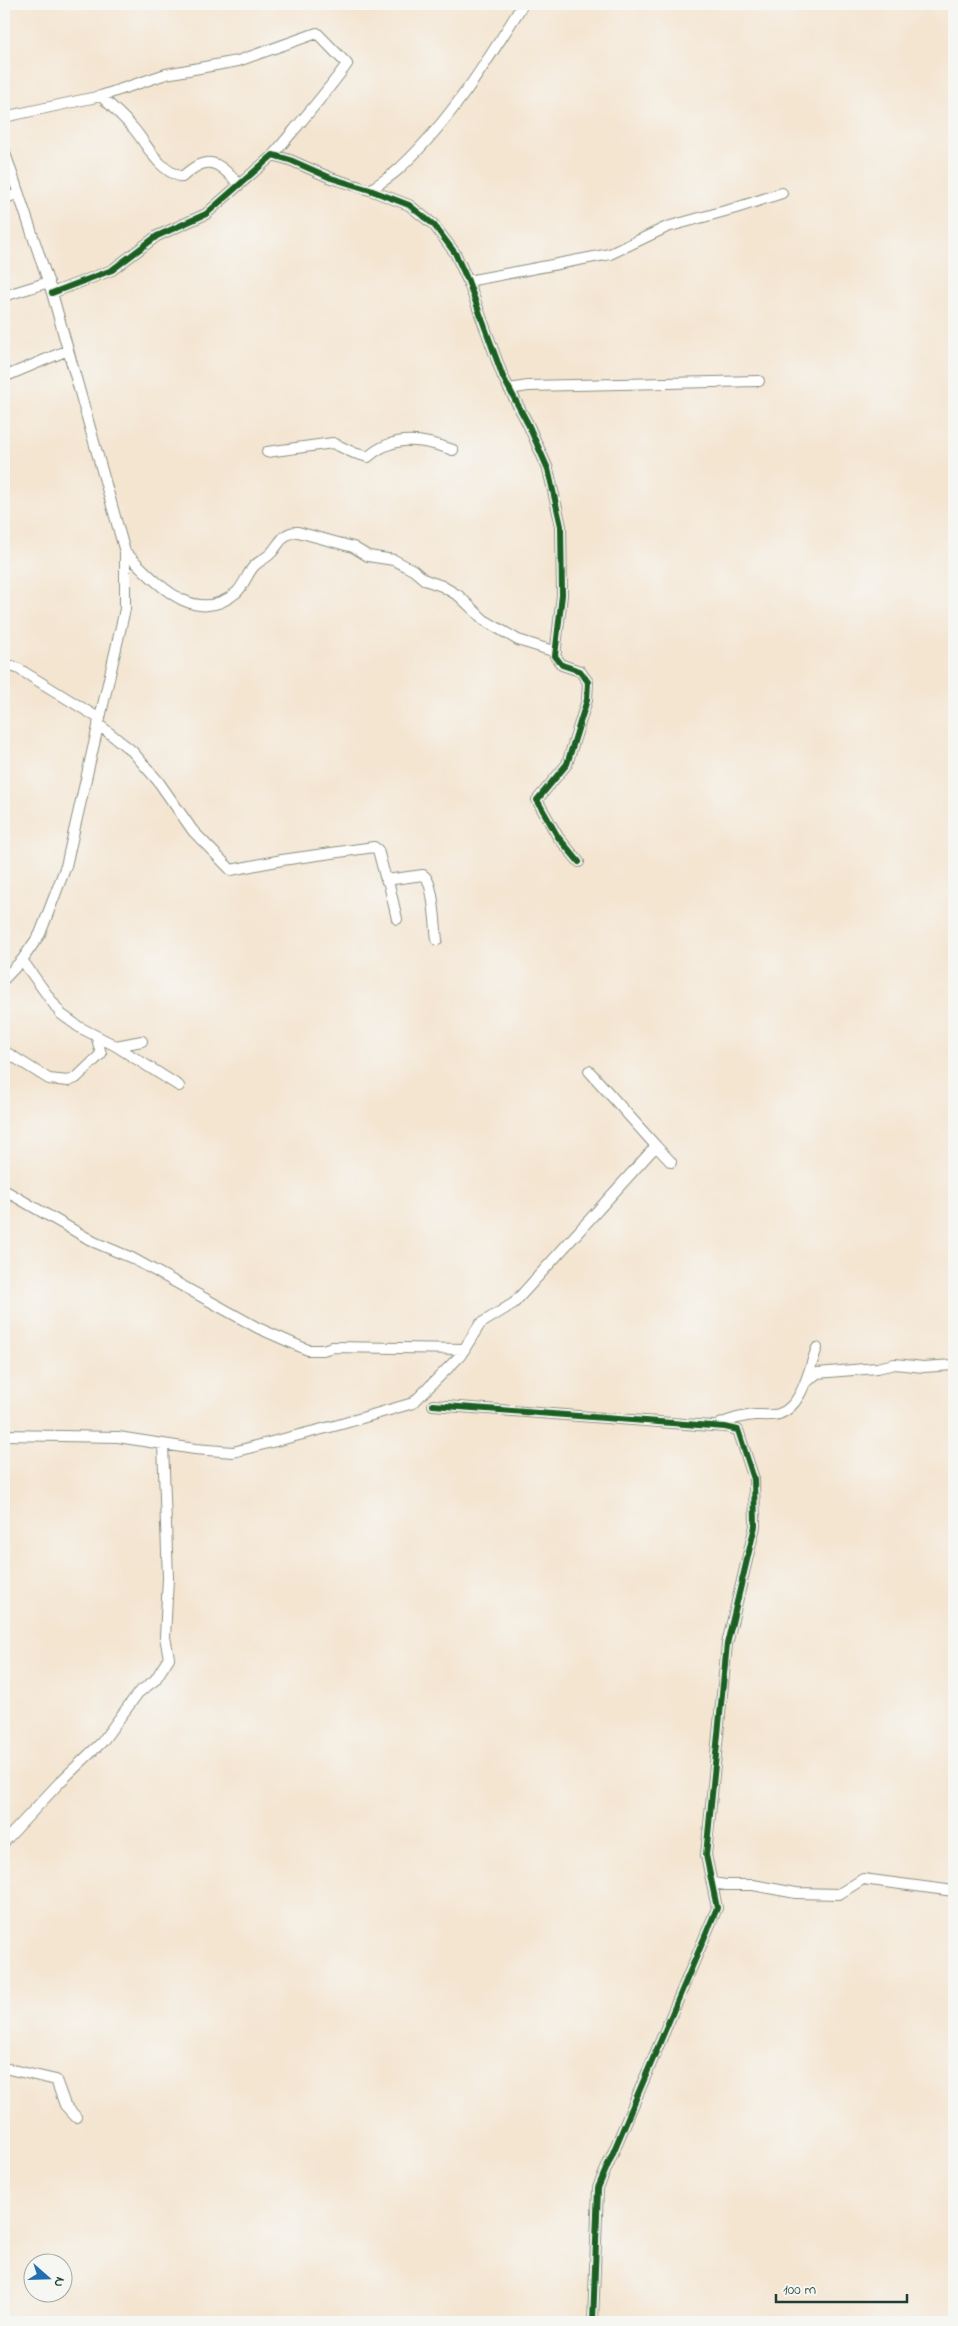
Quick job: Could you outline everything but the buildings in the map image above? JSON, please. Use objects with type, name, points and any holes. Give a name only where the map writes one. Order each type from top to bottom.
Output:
[{"type":"street","points":[[370,190],[401,167],[436,128],[498,44],[523,4]]},
{"type":"street","points":[[4,117],[101,96],[166,74],[238,61],[317,33],[348,64],[336,82],[311,107],[273,155],[206,214],[158,236],[112,270],[52,293]]},
{"type":"street","points":[[101,96],[135,130],[156,161],[171,174],[182,177],[196,164],[206,162],[226,170],[239,184]]},
{"type":"street","points":[[4,150],[49,282],[125,552],[125,609],[66,866],[40,934],[22,960],[4,979]]},
{"type":"street","points":[[273,155],[290,160],[331,178],[409,205],[434,225],[455,253],[468,281],[503,377],[528,424],[548,469],[562,526],[562,595],[555,656],[562,665],[580,671],[588,682],[587,700],[567,764],[537,800],[558,836],[579,862]]},
{"type":"street","points":[[4,199],[18,193]]},
{"type":"street","points":[[468,281],[610,254],[667,226],[736,208],[782,193]]},
{"type":"street","points":[[4,296],[49,282]]},
{"type":"street","points":[[4,377],[68,350]]},
{"type":"street","points":[[510,389],[528,386],[759,381]]},
{"type":"street","points":[[267,452],[333,443],[368,457],[379,447],[395,441],[435,443],[454,450]]},
{"type":"street","points":[[125,552],[169,593],[192,605],[215,605],[238,591],[254,566],[272,552],[280,540],[292,532],[298,532],[353,547],[368,556],[394,560],[413,570],[425,580],[442,586],[459,596],[484,620],[518,640],[556,652]]},
{"type":"street","points":[[4,669],[12,666],[19,669],[99,721],[132,751],[158,781],[193,831],[232,870],[282,860],[369,847],[378,850],[388,880],[397,919]]},
{"type":"street","points":[[388,880],[417,876],[426,877],[431,886],[437,940]]},
{"type":"street","points":[[22,960],[61,1014],[97,1038],[116,1046],[179,1086]]},
{"type":"street","points":[[4,1051],[49,1078],[68,1081],[76,1078],[101,1054],[97,1038]]},
{"type":"street","points":[[116,1046],[142,1041]]},
{"type":"street","points":[[589,1071],[671,1162]]},
{"type":"street","points":[[4,1436],[118,1437],[233,1452],[338,1426],[413,1403],[460,1356],[480,1324],[514,1303],[656,1146]]},
{"type":"street","points":[[4,1190],[94,1242],[132,1258],[258,1328],[308,1350],[323,1350],[332,1347],[465,1349]]},
{"type":"street","points":[[808,1380],[811,1363],[817,1348]]},
{"type":"street","points":[[726,1427],[720,1424],[733,1418],[779,1414],[791,1405],[808,1380],[817,1374],[877,1368],[895,1364],[923,1367],[954,1365]]},
{"type":"street","points":[[433,1405],[726,1427],[738,1430],[754,1479],[755,1526],[727,1644],[706,1855],[717,1908],[598,2188],[592,2322]]},
{"type":"street","points":[[4,1842],[60,1782],[102,1742],[138,1693],[155,1680],[169,1658],[166,1637],[168,1578],[163,1444]]},
{"type":"street","points":[[712,1883],[752,1885],[796,1893],[839,1894],[863,1879],[954,1891]]},
{"type":"street","points":[[4,2068],[37,2074],[56,2080],[65,2105],[76,2117]]},
{"type":"cycle path","points":[[52,293],[112,270],[157,236],[206,214],[273,155],[290,160],[331,178],[409,205],[434,225],[455,253],[468,281],[503,377],[528,424],[548,469],[561,526],[562,595],[555,656],[562,665],[580,671],[588,682],[587,700],[567,764],[537,800],[558,837],[579,862]]},
{"type":"cycle path","points":[[433,1405],[725,1427],[738,1430],[754,1479],[755,1526],[727,1644],[706,1855],[717,1908],[598,2188],[593,2322]]}]
